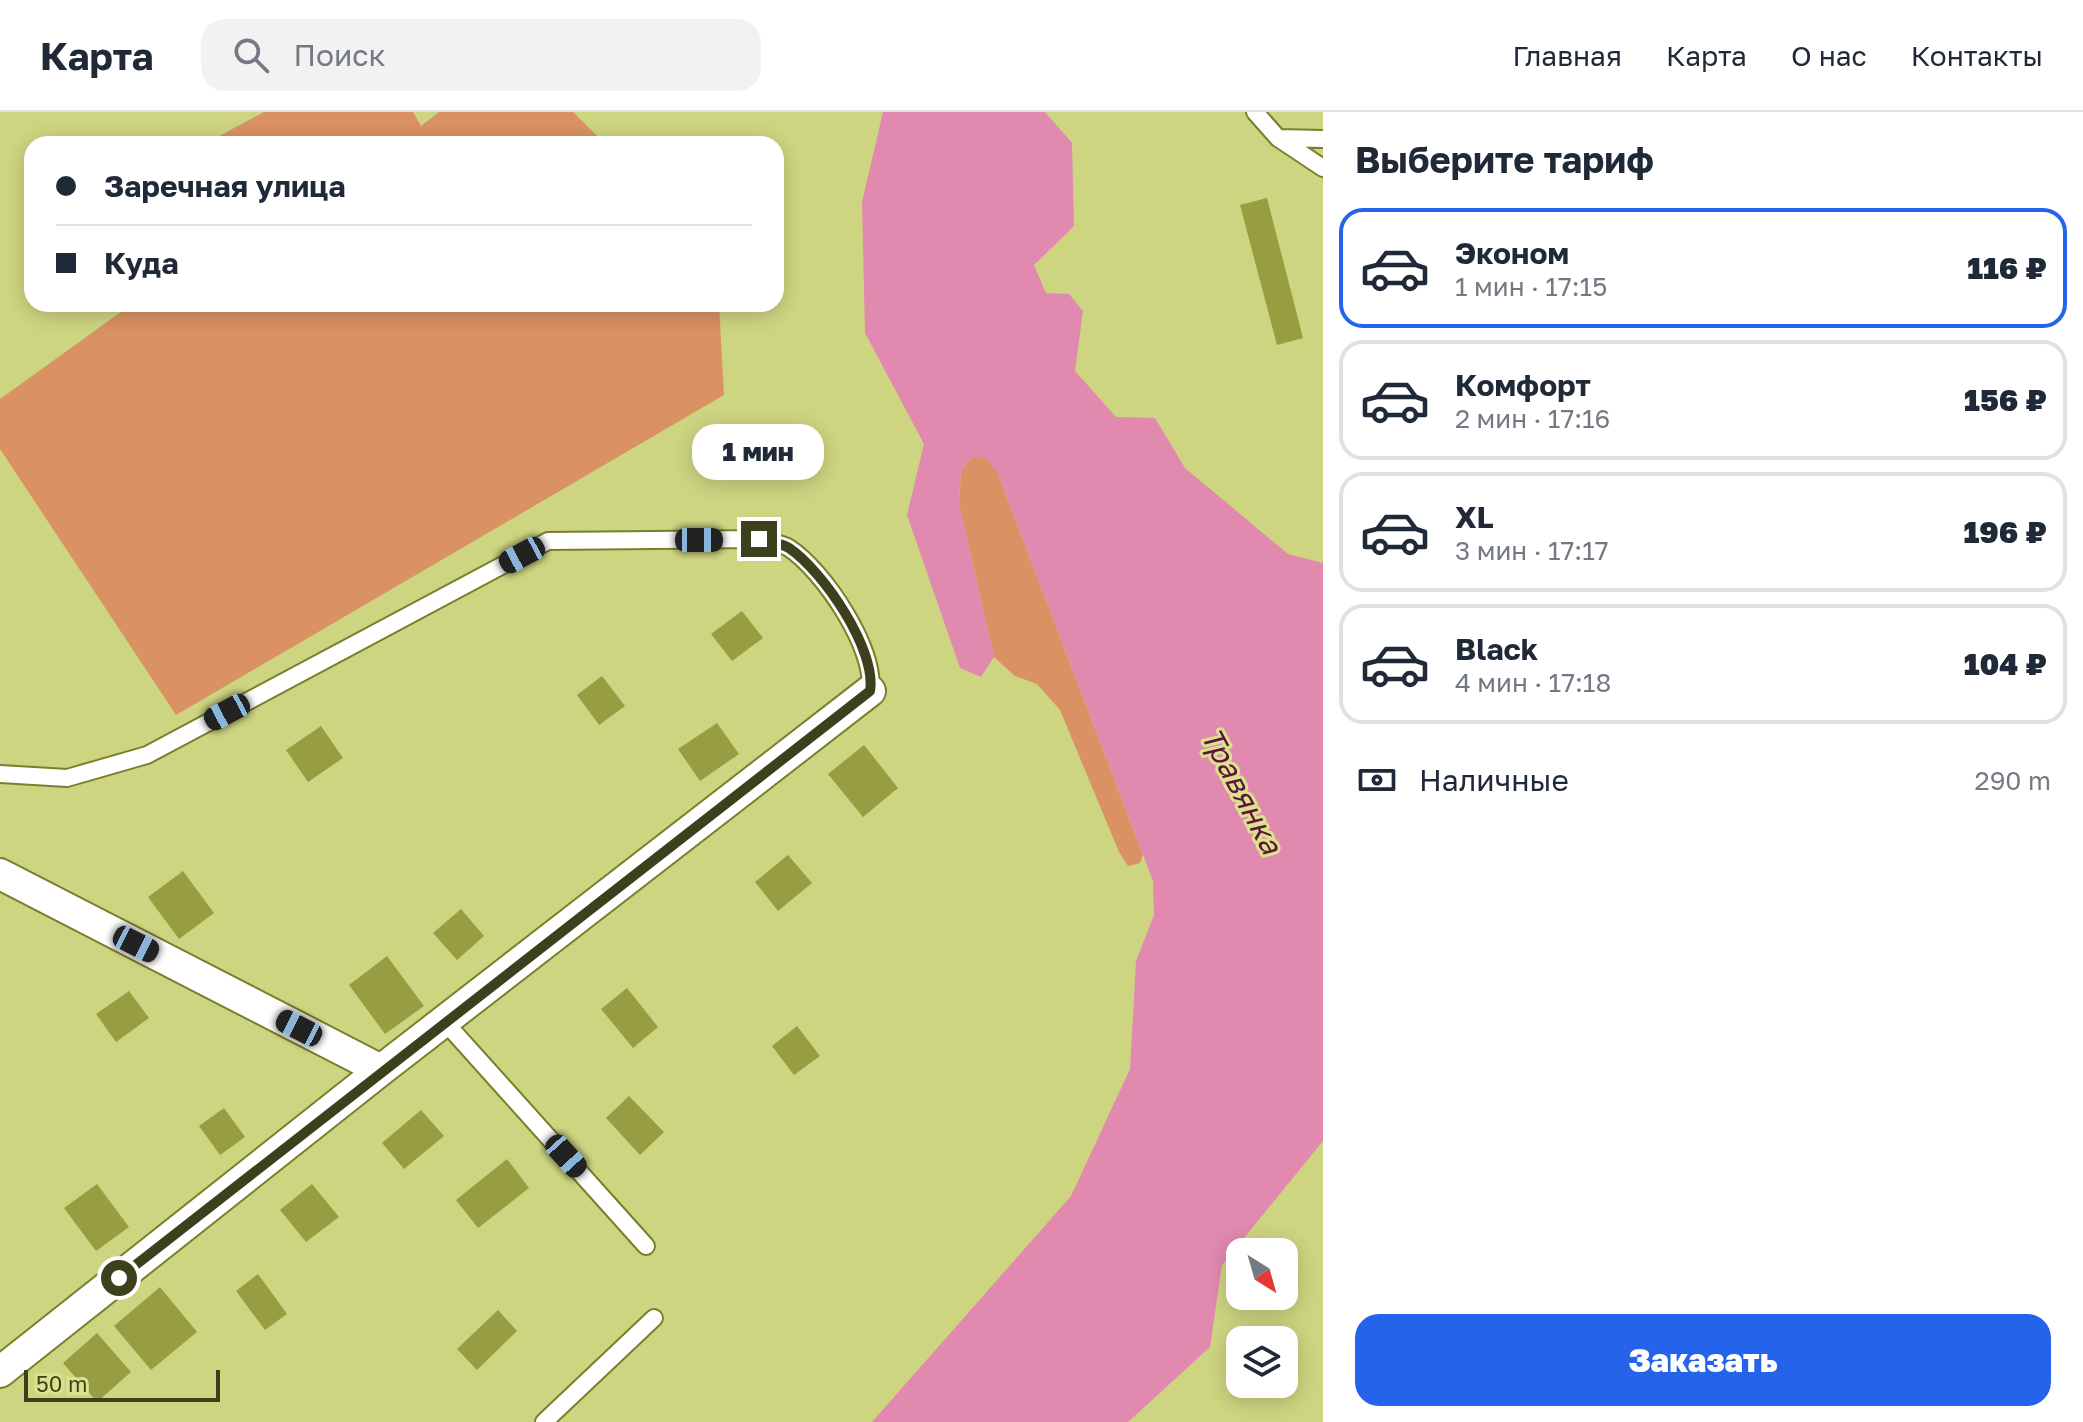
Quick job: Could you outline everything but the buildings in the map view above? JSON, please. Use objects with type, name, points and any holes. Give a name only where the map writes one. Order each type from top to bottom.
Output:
[{"type":"street","points":[[0,1372],[381,1070],[870,691]]},
{"type":"street","points":[[0,874],[381,1070]]},
{"type":"lane","points":[[1255,112],[1278,138],[1323,168]]},
{"type":"lane","points":[[1278,138],[1323,139]]},
{"type":"lane","points":[[0,774],[67,778],[147,755],[548,541],[759,539],[787,547],[817,573],[856,632],[872,676],[870,691]]},
{"type":"lane","points":[[444,1021],[646,1246]]},
{"type":"lane","points":[[544,1422],[654,1318]]},
{"type":"shaded area","points":[[264,112],[413,112],[421,126],[439,112],[573,112],[597,136],[219,136]]},
{"type":"shaded area","points":[[121,312],[719,312],[724,395],[176,715],[0,449],[0,399]]},
{"type":"shaded area","points":[[972,457],[986,457],[998,474],[1143,855],[1140,863],[1128,866],[1119,852],[1060,710],[1037,684],[1015,676],[994,657],[959,504],[961,471]]},
{"type":"water","name":"Травянка","points":[[883,112],[1045,112],[1072,143],[1074,226],[1034,265],[1046,293],[1069,294],[1083,311],[1075,371],[1116,417],[1155,418],[1185,468],[1288,554],[1323,563],[1323,1141],[1244,1238],[1226,1238],[1226,1260],[1222,1265],[1210,1347],[1128,1422],[872,1422],[1071,1196],[1130,1069],[1136,961],[1154,915],[1153,881],[998,474],[985,457],[972,457],[961,471],[959,504],[994,657],[981,677],[960,668],[907,515],[924,444],[865,333],[862,202]]},
{"type":"route","points":[[119,1278],[870,691],[872,676],[856,632],[817,573],[787,547],[759,539]]}]
